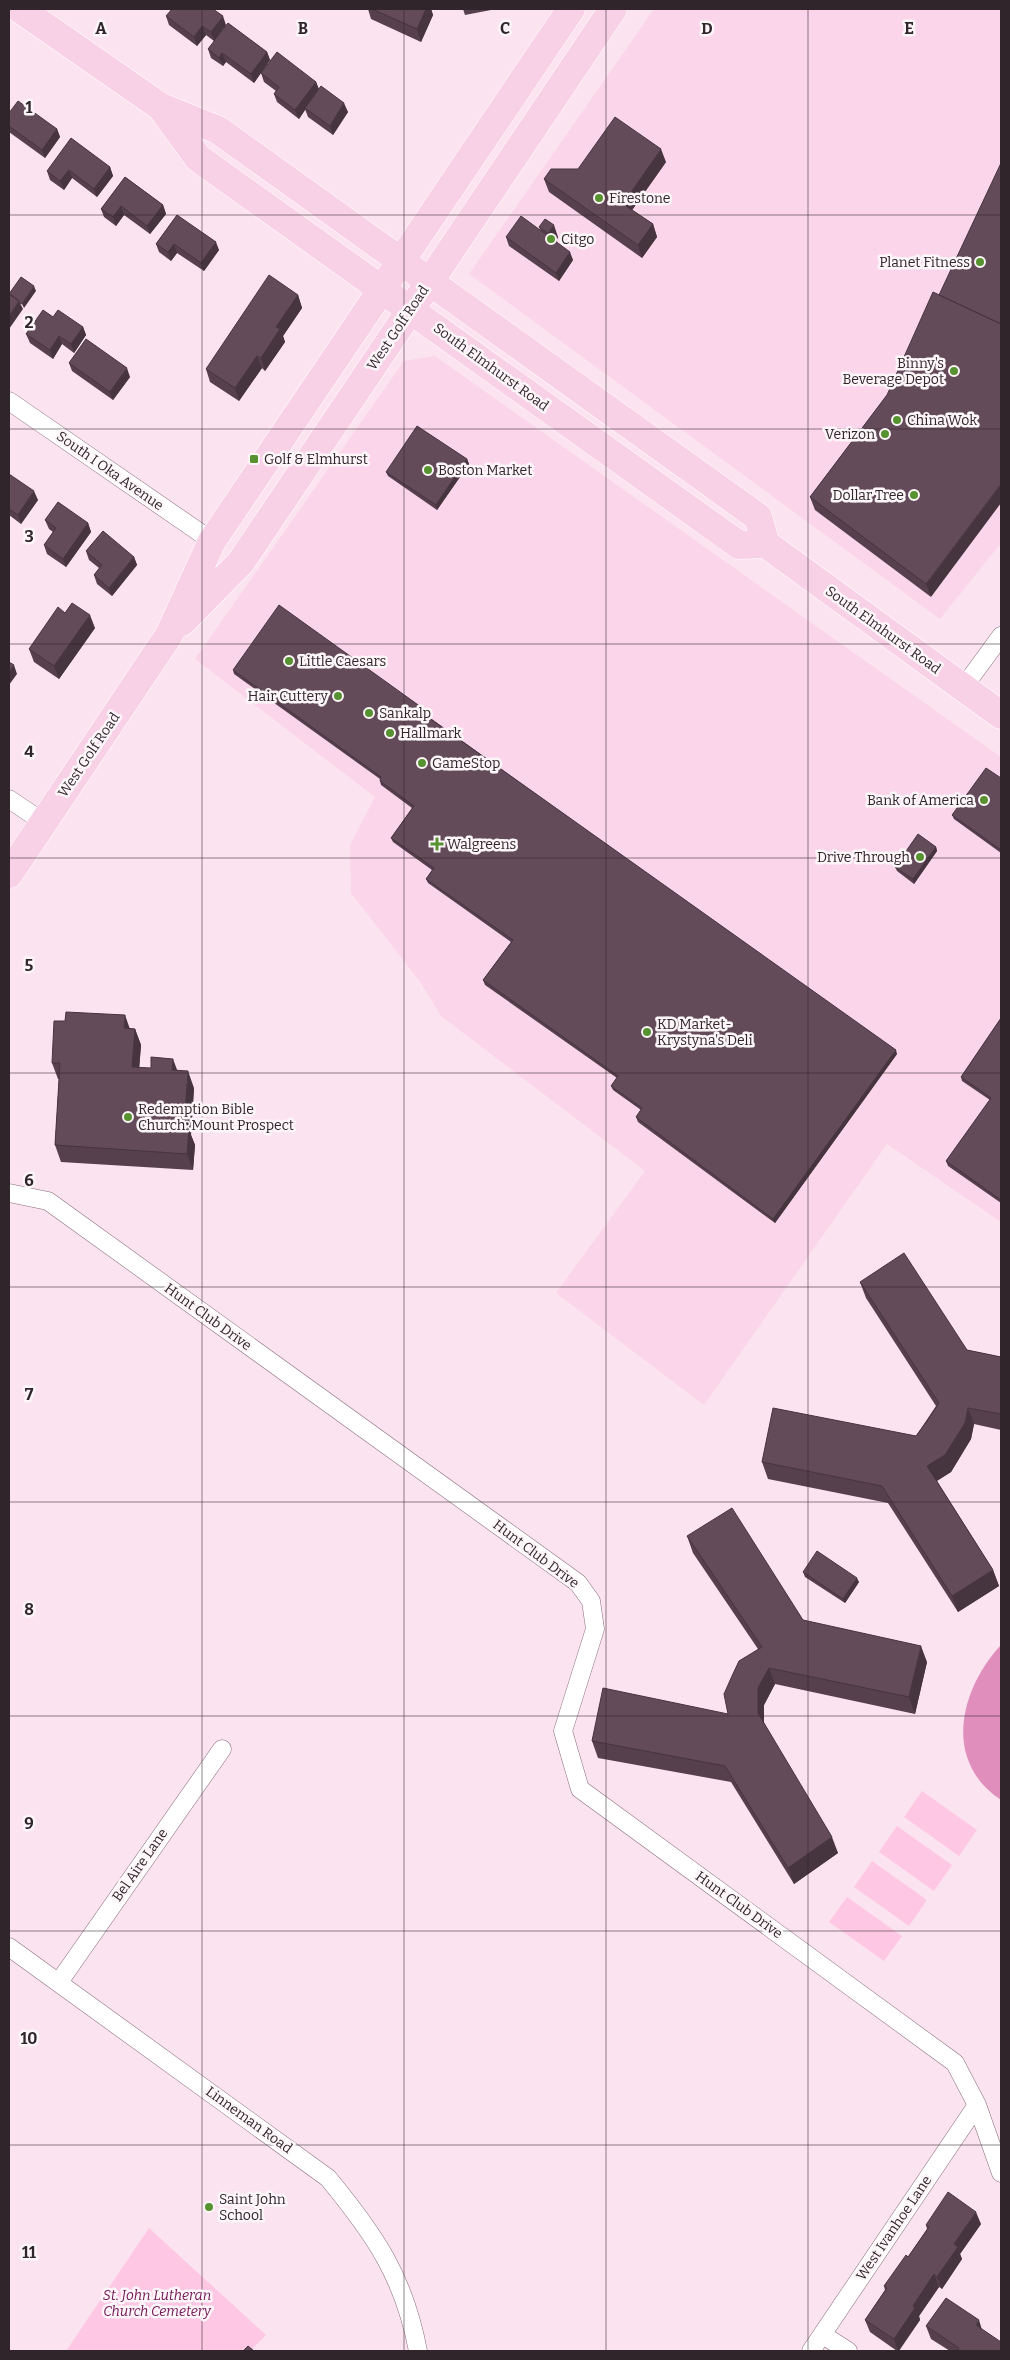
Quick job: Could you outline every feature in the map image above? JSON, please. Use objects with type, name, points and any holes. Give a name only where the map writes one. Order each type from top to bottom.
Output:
[{"type":"main road","name":"South Elmhurst Road","points":[[20,9],[161,107],[218,130],[758,517],[766,544],[1001,715]]},
{"type":"main road","name":"West Golf Road","points":[[9,874],[169,635],[212,541],[572,9]]},
{"type":"main road","name":"West Golf Road","points":[[169,635],[241,562],[613,9]]},
{"type":"main road","name":"South Elmhurst Road","points":[[161,107],[198,158],[739,545],[766,544]]},
{"type":"street","name":"South I Oka Avenue","points":[[9,401],[212,541]]},
{"type":"street","points":[[963,688],[1001,636]]},
{"type":"street","points":[[9,799],[43,822]]},
{"type":"street","name":"Hunt Club Drive","points":[[9,1193],[48,1201],[578,1583],[590,1601],[595,1629],[563,1731],[580,1789],[955,2063],[977,2105],[1001,2173]]},
{"type":"street","name":"Bel Aire Lane","points":[[59,1982],[222,1749]]},
{"type":"street","name":"Linneman Road","points":[[9,1946],[328,2178],[380,2245],[400,2288],[413,2327],[418,2351]]},
{"type":"street","name":"West Ivanhoe Lane","points":[[811,2351],[977,2105]]},
{"type":"street","points":[[823,2335],[848,2351]]},
{"type":"shaded area","points":[[654,9],[1001,9],[1001,543],[940,619],[469,274]]},
{"type":"shaded area","points":[[435,356],[1001,757],[1001,1222],[887,1144],[704,1405],[556,1293],[645,1171],[441,1016],[421,983],[351,893],[350,845],[375,797],[195,659],[404,361]]},
{"type":"shaded area","points":[[1001,1645],[1001,1800],[982,1784],[970,1766],[964,1745],[964,1724],[967,1703],[975,1682]]},
{"type":"green space","points":[[922,1791],[977,1830],[959,1856],[904,1817]]},
{"type":"green space","points":[[897,1826],[952,1865],[934,1891],[879,1852]]},
{"type":"green space","points":[[872,1861],[927,1900],[909,1926],[854,1887]]},
{"type":"green space","points":[[847,1897],[902,1936],[884,1961],[829,1922]]},
{"type":"green space","name":"St. John Lutheran Church Cemetery","points":[[149,2228],[266,2335],[250,2351],[66,2351]]},
{"type":"building","points":[[172,9],[213,9],[223,16],[211,32],[202,26],[194,37],[166,16]]},
{"type":"building","points":[[372,9],[426,9],[417,29]]},
{"type":"building","points":[[228,23],[267,52],[251,74],[222,53],[219,58],[208,49]]},
{"type":"building","points":[[277,52],[316,82],[295,110],[274,94],[279,87],[261,73]]},
{"type":"building","points":[[321,86],[344,103],[330,126],[305,108]]},
{"type":"building","points":[[18,101],[57,129],[42,150],[9,126],[9,113]]},
{"type":"building","name":"Firestone","points":[[615,117],[661,149],[623,204],[653,224],[638,245],[544,179],[551,169],[578,169]]},
{"type":"building","points":[[71,138],[110,167],[94,189],[69,170],[60,181],[47,171]]},
{"type":"building","name":"Planet Fitness","points":[[1001,163],[1001,324],[939,295]]},
{"type":"building","points":[[125,177],[163,205],[147,226],[121,206],[113,217],[101,209]]},
{"type":"building","points":[[177,215],[216,242],[201,263],[174,244],[168,252],[156,244]]},
{"type":"building","name":"Citgo","points":[[521,216],[570,252],[556,273],[506,237]]},
{"type":"building","points":[[545,219],[554,225],[548,233],[539,227]]},
{"type":"building","points":[[269,275],[298,295],[276,327],[280,329],[261,358],[257,356],[235,388],[206,369]]},
{"type":"building","points":[[21,277],[34,286],[22,304],[9,294]]},
{"type":"building","points":[[933,292],[1001,324],[1001,484],[926,584],[810,497],[887,395]]},
{"type":"building","points":[[9,293],[19,301],[9,316]]},
{"type":"building","points":[[43,310],[53,317],[58,310],[83,327],[71,344],[59,336],[50,350],[26,334]]},
{"type":"building","points":[[86,339],[127,368],[110,392],[69,363]]},
{"type":"building","name":"Boston Market","points":[[417,426],[467,459],[436,505],[386,472]]},
{"type":"building","points":[[9,474],[34,491],[18,515],[9,509]]},
{"type":"building","points":[[58,502],[88,523],[63,559],[44,545],[56,528],[45,520]]},
{"type":"building","points":[[103,531],[134,557],[109,588],[94,575],[102,565],[86,551]]},
{"type":"building","points":[[72,603],[90,615],[54,666],[29,649],[58,607],[65,613]]},
{"type":"building","points":[[279,605],[428,712],[425,715],[896,1050],[773,1219],[636,1117],[642,1108],[611,1086],[618,1076],[483,980],[513,940],[426,879],[434,868],[391,838],[414,806],[380,781],[381,777],[233,670]]},
{"type":"building","points":[[9,662],[14,665],[9,672]]},
{"type":"building","name":"Bank of America","points":[[986,768],[1001,778],[1001,850],[952,815]]},
{"type":"building","name":"Drive Through","points":[[918,834],[936,847],[913,879],[895,867]]},
{"type":"building","name":"Redemption Bible Church: Mount Prospect","points":[[66,1012],[125,1015],[124,1028],[135,1029],[132,1067],[151,1068],[151,1057],[173,1059],[172,1070],[188,1071],[184,1128],[189,1129],[187,1154],[55,1145],[60,1063],[52,1063],[54,1021],[65,1021]]},
{"type":"building","points":[[1001,1018],[1001,1200],[946,1161],[991,1098],[961,1077]]},
{"type":"building","points":[[904,1253],[967,1350],[1001,1357],[1001,1414],[968,1408],[965,1423],[945,1455],[927,1466],[993,1570],[952,1596],[882,1486],[762,1462],[773,1408],[916,1436],[927,1421],[939,1403],[860,1282]]},
{"type":"building","points":[[732,1508],[803,1620],[921,1646],[909,1697],[769,1668],[758,1688],[758,1713],[832,1837],[788,1868],[725,1766],[592,1741],[603,1688],[728,1714],[724,1694],[739,1661],[762,1647],[687,1536]]},
{"type":"building","points":[[817,1551],[857,1578],[843,1599],[803,1572]]},
{"type":"building","points":[[948,2192],[976,2212],[954,2244],[958,2247],[937,2277],[934,2274],[913,2306],[915,2308],[894,2339],[865,2320],[887,2288],[884,2286],[929,2227],[926,2225]]},
{"type":"building","points":[[946,2298],[979,2320],[976,2325],[1001,2342],[1001,2351],[957,2351],[959,2348],[926,2326]]},
{"type":"building","points":[[248,2346],[254,2351],[243,2351]]},
{"type":"place","name":"Firestone","points":[[599,198]]},
{"type":"place","name":"Citgo","points":[[551,239]]},
{"type":"place","name":"Planet Fitness","points":[[980,262]]},
{"type":"place","name":"Binny's Beverage Depot","points":[[954,371]]},
{"type":"place","name":"China Wok","points":[[897,420]]},
{"type":"place","name":"Verizon","points":[[885,434]]},
{"type":"place","name":"Golf & Elmhurst","points":[[254,459]]},
{"type":"place","name":"Boston Market","points":[[428,470]]},
{"type":"place","name":"Dollar Tree","points":[[914,495]]},
{"type":"place","name":"Little Caesars","points":[[289,661]]},
{"type":"place","name":"Hair Cuttery","points":[[338,696]]},
{"type":"place","name":"Sankalp","points":[[369,713]]},
{"type":"place","name":"Hallmark","points":[[390,733]]},
{"type":"place","name":"GameStop","points":[[422,763]]},
{"type":"place","name":"Bank of America","points":[[984,800]]},
{"type":"place","name":"Walgreens","points":[[437,844]]},
{"type":"place","name":"Drive Through","points":[[920,857]]},
{"type":"place","name":"KD Market- Krystyna's Deli","points":[[647,1032]]},
{"type":"place","name":"Redemption Bible Church: Mount Prospect","points":[[128,1117]]},
{"type":"place","name":"Saint John School","points":[[209,2207]]}]
